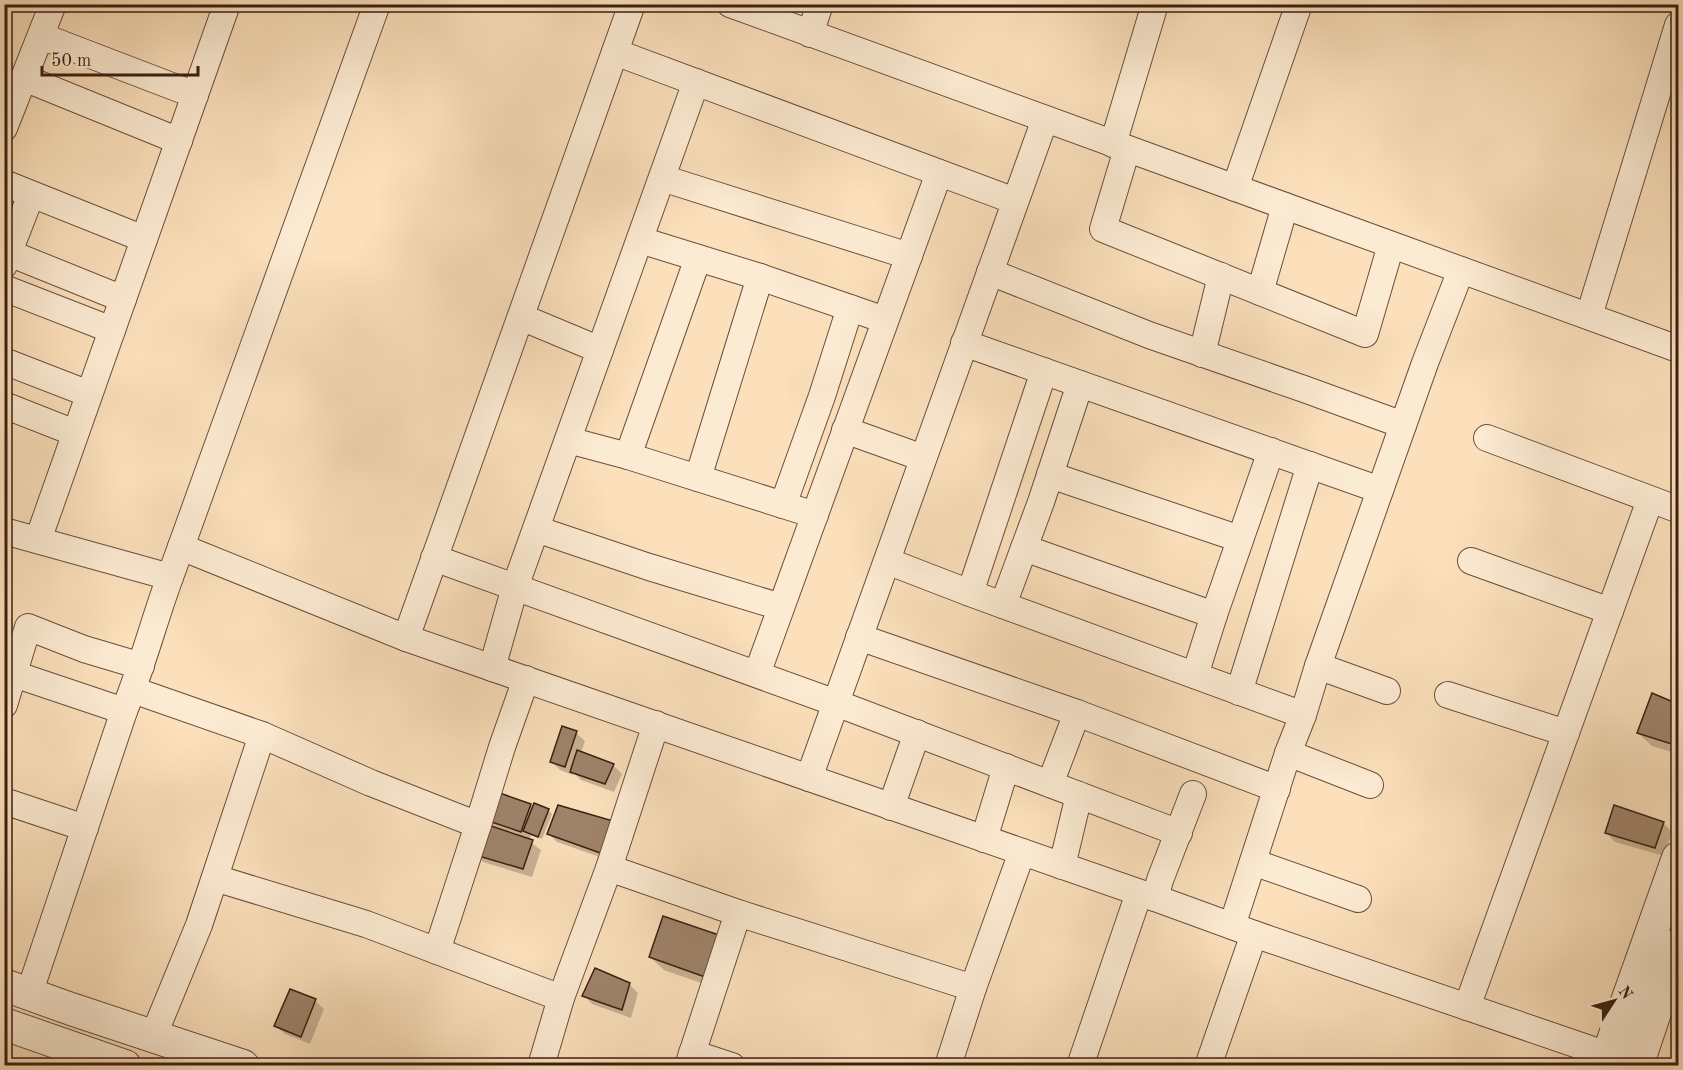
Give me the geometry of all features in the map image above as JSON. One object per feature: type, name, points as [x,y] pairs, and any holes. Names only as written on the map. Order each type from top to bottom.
[{"type":"street","points":[[4,128],[53,4]]},
{"type":"street","points":[[38,540],[227,4]]},
{"type":"street","points":[[243,1065],[153,1037],[17,989],[85,828],[170,577],[376,4]]},
{"type":"street","points":[[406,638],[632,4]]},
{"type":"street","points":[[730,4],[1678,349]]},
{"type":"street","points":[[810,34],[820,4]]},
{"type":"street","points":[[1235,188],[1299,4]]},
{"type":"street","points":[[1152,5],[1103,229],[1365,334],[1391,244]]},
{"type":"street","points":[[1589,316],[1678,25]]},
{"type":"street","points":[[41,36],[195,95]]},
{"type":"street","points":[[615,52],[1015,201]]},
{"type":"street","points":[[24,78],[179,141]]},
{"type":"street","points":[[492,668],[515,587],[696,82]]},
{"type":"street","points":[[809,778],[1045,119]]},
{"type":"street","points":[[757,674],[939,172]]},
{"type":"street","points":[[662,178],[909,256]]},
{"type":"street","points":[[4,183],[144,239]]},
{"type":"street","points":[[31,195],[7,259],[123,299]]},
{"type":"street","points":[[1260,292],[1284,206]]},
{"type":"street","points":[[640,240],[760,277],[885,320]]},
{"type":"street","points":[[628,456],[698,258]]},
{"type":"street","points":[[1208,1065],[1243,930],[1253,862],[1276,789],[1403,425],[1461,270]]},
{"type":"street","points":[[990,272],[1149,335],[1403,425]]},
{"type":"street","points":[[1202,354],[1221,276]]},
{"type":"street","points":[[698,478],[760,277]]},
{"type":"street","points":[[4,288],[112,330]]},
{"type":"street","points":[[783,505],[822,396],[850,308]]},
{"type":"street","points":[[521,317],[600,350]]},
{"type":"street","points":[[964,343],[1380,490]]},
{"type":"street","points":[[4,361],[89,394]]},
{"type":"street","points":[[970,593],[1044,371]]},
{"type":"street","points":[[1003,605],[1080,384]]},
{"type":"street","points":[[4,405],[75,433]]},
{"type":"street","points":[[845,430],[923,458]]},
{"type":"street","points":[[1467,1007],[1610,611],[1670,503],[1487,438]]},
{"type":"street","points":[[568,440],[628,456],[815,515]]},
{"type":"street","points":[[1195,675],[1271,451]]},
{"type":"street","points":[[1239,692],[1310,465]]},
{"type":"street","points":[[1050,475],[1240,539]]},
{"type":"street","points":[[536,529],[649,567],[781,607]]},
{"type":"street","points":[[4,531],[170,577]]},
{"type":"street","points":[[181,547],[406,638],[1467,1007],[1606,1060],[1637,1065],[1678,944]]},
{"type":"street","points":[[1024,548],[1214,615]]},
{"type":"street","points":[[435,558],[836,703],[1179,833]]},
{"type":"street","points":[[887,561],[1303,715]]},
{"type":"street","points":[[1471,561],[1610,611]]},
{"type":"street","points":[[4,705],[28,627],[84,649],[133,689]]},
{"type":"street","points":[[859,637],[1077,712],[1276,789]]},
{"type":"street","points":[[1318,666],[1388,691]]},
{"type":"street","points":[[14,674],[133,689],[262,735],[371,783],[478,825]]},
{"type":"street","points":[[437,951],[526,679]]},
{"type":"street","points":[[1448,695],[1566,734]]},
{"type":"street","points":[[1050,784],[1077,712]]},
{"type":"street","points":[[541,1065],[561,998],[609,868],[656,724]]},
{"type":"street","points":[[891,807],[916,733]]},
{"type":"street","points":[[153,1037],[199,925],[262,735]]},
{"type":"street","points":[[1288,753],[1370,785]]},
{"type":"street","points":[[984,839],[1006,767]]},
{"type":"street","points":[[1062,866],[1079,795]]},
{"type":"street","points":[[1080,1065],[1147,895],[1160,880],[1194,795]]},
{"type":"street","points":[[4,801],[85,828]]},
{"type":"street","points":[[948,1065],[1022,852]]},
{"type":"street","points":[[1606,1060],[1678,858]]},
{"type":"street","points":[[1253,862],[1358,899]]},
{"type":"street","points":[[609,868],[738,913],[973,988]]},
{"type":"street","points":[[215,878],[366,924],[561,998]]},
{"type":"street","points":[[732,1065],[690,1059],[738,913]]},
{"type":"street","points":[[4,1024],[124,1065]]},
{"type":"building","points":[[1652,693],[1678,704],[1678,746],[1637,733]]},
{"type":"building","points":[[562,726],[577,731],[565,767],[550,762]]},
{"type":"building","points":[[577,750],[614,764],[605,784],[570,772]]},
{"type":"building","points":[[491,790],[531,804],[521,832],[483,819]]},
{"type":"building","points":[[534,803],[549,809],[538,837],[523,831]]},
{"type":"building","points":[[558,805],[613,821],[606,855],[547,834]]},
{"type":"building","points":[[1614,805],[1664,822],[1655,848],[1605,833]]},
{"type":"building","points":[[482,823],[533,840],[523,869],[472,854]]},
{"type":"building","points":[[663,916],[719,935],[705,977],[649,957]]},
{"type":"building","points":[[595,968],[630,983],[622,1010],[582,996]]},
{"type":"building","points":[[290,989],[316,999],[301,1037],[274,1026]]}]
